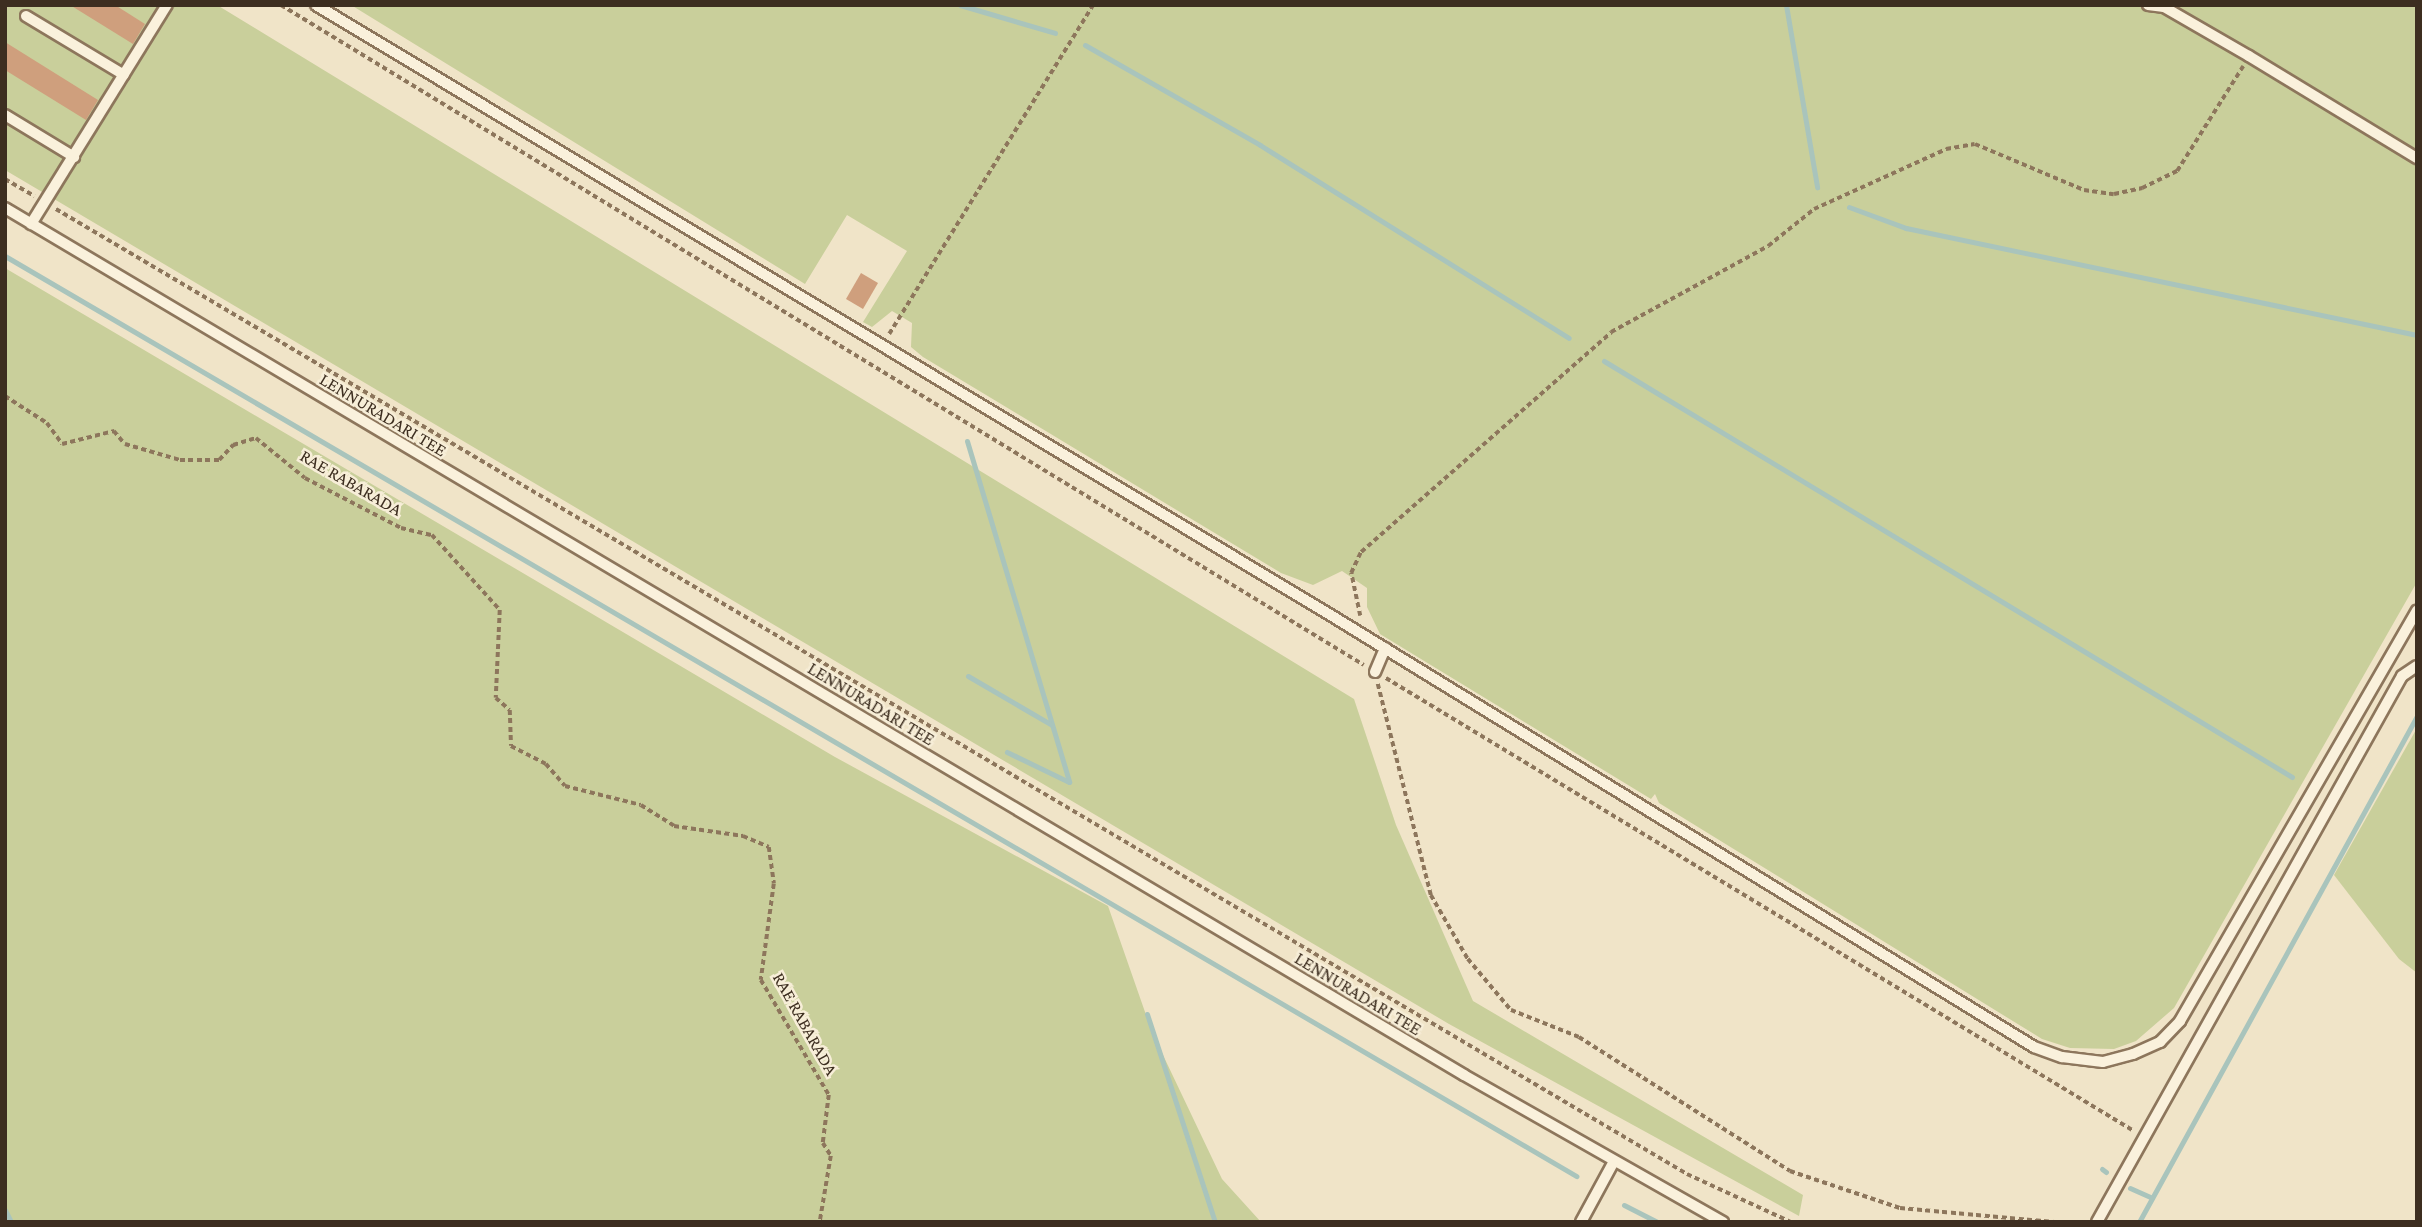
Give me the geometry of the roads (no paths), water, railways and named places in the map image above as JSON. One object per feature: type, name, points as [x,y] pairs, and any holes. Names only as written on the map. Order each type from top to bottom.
[{"type":"lane","points":[[31,224],[167,5]]},
{"type":"lane","points":[[316,5],[881,348],[1385,648],[2034,1048],[2103,1062],[2160,1042],[2180,1021],[2417,611]]},
{"type":"lane","points":[[2148,5],[2164,6],[2417,158]]},
{"type":"lane","points":[[26,16],[124,75]]},
{"type":"lane","points":[[5,115],[74,157]]},
{"type":"lane","name":"LENNURADARI TEE","points":[[5,208],[1613,1163],[1723,1222]]},
{"type":"lane","points":[[1375,672],[1385,648]]},
{"type":"lane","points":[[2097,1222],[2402,676],[2417,666]]},
{"type":"lane","points":[[1581,1222],[1613,1163]]},
{"type":"waterway","points":[[960,5],[1055,33]]},
{"type":"waterway","points":[[1786,5],[1817,187]]},
{"type":"waterway","points":[[1085,45],[1260,145],[1569,338]]},
{"type":"waterway","points":[[1849,207],[1906,228],[2417,335]]},
{"type":"waterway","points":[[5,256],[1576,1176]]},
{"type":"waterway","points":[[1604,361],[2292,777]]},
{"type":"waterway","points":[[967,441],[1069,782],[1007,752]]},
{"type":"waterway","points":[[968,676],[1052,725]]},
{"type":"waterway","points":[[2139,1222],[2417,716]]},
{"type":"waterway","points":[[1147,1014],[1215,1222]]},
{"type":"waterway","points":[[2102,1169],[2106,1172]]},
{"type":"waterway","points":[[2130,1188],[2152,1198]]},
{"type":"waterway","points":[[1624,1205],[1658,1222]]},
{"type":"waterway","points":[[5,1210],[11,1222]]}]
